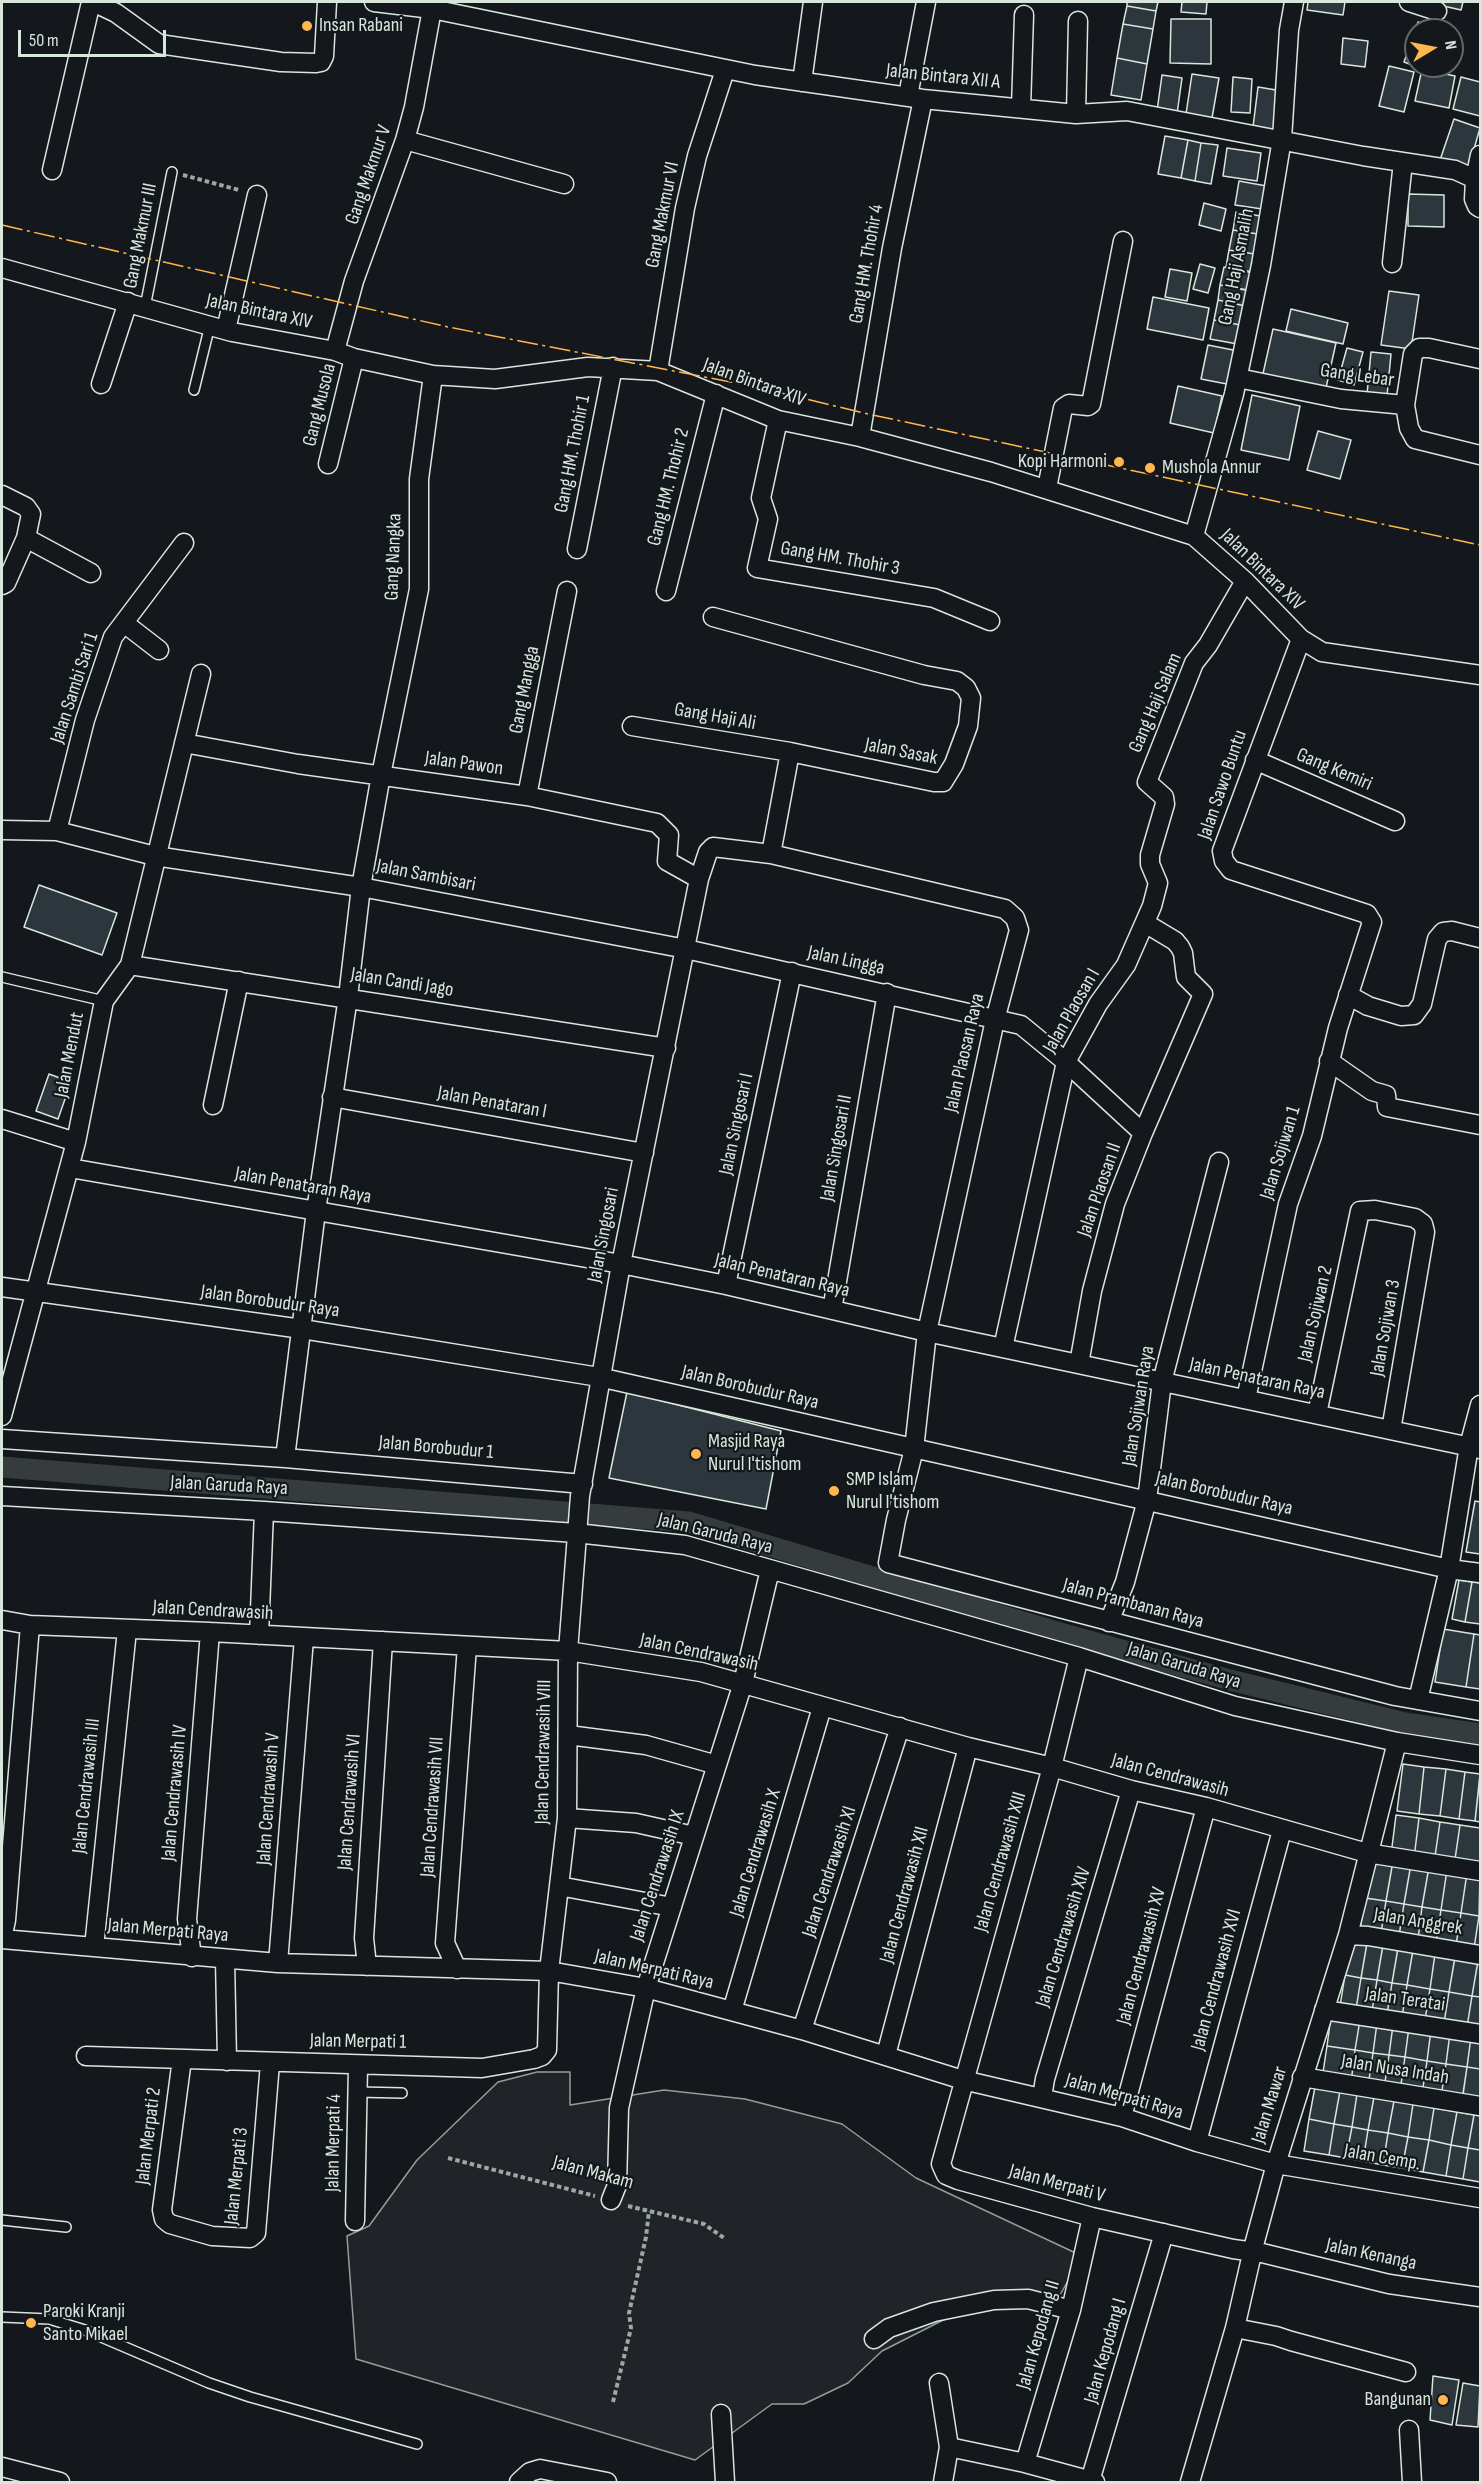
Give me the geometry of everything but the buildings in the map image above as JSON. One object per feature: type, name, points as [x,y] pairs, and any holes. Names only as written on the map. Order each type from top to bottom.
[{"type":"street","points":[[52,170],[92,2],[116,13],[159,45],[280,62],[316,63],[321,62],[324,56],[327,2]]},
{"type":"street","name":"Jalan Bintara XII A","points":[[374,2],[432,9],[725,70],[916,97],[1076,114],[1127,111],[1455,170],[1475,178]]},
{"type":"street","points":[[802,82],[813,2]]},
{"type":"street","name":"Gang HM. Thohir 4","points":[[860,437],[916,97],[926,2]]},
{"type":"street","name":"Gang Haji Asmalih","points":[[1194,536],[1238,378],[1261,265],[1282,139],[1289,30],[1294,2]]},
{"type":"street","points":[[1409,2],[1437,11]]},
{"type":"street","name":"Gang Makmur V","points":[[335,351],[354,281],[405,140],[414,107],[432,9]]},
{"type":"street","points":[[1021,108],[1024,15]]},
{"type":"street","points":[[1076,114],[1078,21]]},
{"type":"street","name":"Gang Makmur VI","points":[[658,371],[685,208],[697,156],[725,70]]},
{"type":"street","points":[[405,140],[564,184]]},
{"type":"street","points":[[1480,155],[1475,178],[1474,200],[1480,208]]},
{"type":"street","points":[[1392,263],[1403,162]]},
{"type":"street","points":[[218,328],[257,195]]},
{"type":"street","points":[[1047,488],[1063,408],[1069,404],[1088,406],[1091,404],[1123,241]]},
{"type":"street","name":"Jalan Bintara XIV","points":[[2,268],[218,328],[335,351],[354,358],[433,375],[495,379],[588,367],[658,371],[778,420],[860,437],[1047,488],[1194,536],[1245,580],[1301,639],[1322,652],[1480,675]]},
{"type":"street","points":[[101,384],[136,305]]},
{"type":"street","points":[[1405,405],[1413,354],[1419,348],[1480,359]]},
{"type":"street","name":"Gang Musola","points":[[328,464],[354,358]]},
{"type":"street","name":"Gang HM. Thohir 1","points":[[577,549],[613,367]]},
{"type":"street","name":"Gang Nangka","points":[[285,1458],[316,1211],[348,997],[361,887],[419,589],[419,479],[433,375]]},
{"type":"street","name":"Gang Lebar","points":[[1238,378],[1341,399],[1405,405],[1409,428],[1415,439],[1480,454]]},
{"type":"street","name":"Gang HM. Thohir 2","points":[[666,591],[716,394]]},
{"type":"street","name":"Gang HM. Thohir 3","points":[[778,420],[761,498],[768,519],[757,568],[934,598],[990,621]]},
{"type":"street","points":[[2,495],[26,507],[32,514],[26,538],[6,583],[2,585]]},
{"type":"street","points":[[26,538],[91,573]]},
{"type":"street","name":"Jalan Sambi Sari 1","points":[[57,831],[99,672],[113,637],[184,543]]},
{"type":"street","name":"Gang Haji Salam","points":[[1147,782],[1194,663],[1208,645],[1245,580]]},
{"type":"street","name":"Gang Mangga","points":[[527,796],[567,591]]},
{"type":"street","name":"Jalan Sasak","points":[[713,616],[924,675],[957,681],[966,688],[971,698],[968,726],[954,764],[943,782],[790,752]]},
{"type":"street","points":[[124,623],[159,650]]},
{"type":"street","name":"Jalan Sawo Buntu","points":[[1301,639],[1222,851],[1224,861],[1231,870],[1366,914],[1372,922]]},
{"type":"street","name":"Jalan Mendut","points":[[2,1416],[34,1291],[70,1168],[104,1001],[130,965],[201,674]]},
{"type":"street","name":"Gang Haji Ali","points":[[632,726],[790,752]]},
{"type":"street","name":"Jalan Pawon","points":[[184,743],[298,764],[527,796],[659,824],[669,835],[667,861],[699,879]]},
{"type":"street","points":[[687,949],[699,879],[708,852],[713,848],[771,854],[790,752]]},
{"type":"street","name":"Gang Kemiri","points":[[1255,760],[1395,821]]},
{"type":"street","name":"Jalan Plaosan I","points":[[1003,1348],[1066,1062],[1098,1004],[1126,965],[1158,883],[1150,864],[1150,855],[1166,804],[1164,797],[1147,782]]},
{"type":"street","name":"Jalan Sambisari","points":[[2,830],[57,831],[155,856],[361,887],[687,949]]},
{"type":"street","name":"Jalan Plaosan Raya","points":[[771,854],[1005,909],[1015,918],[1019,930],[995,1020],[927,1332],[914,1449]]},
{"type":"street","points":[[1143,1133],[1203,994],[1186,977],[1183,952],[1180,947],[1175,941],[1144,922]]},
{"type":"street","name":"Jalan Sojiwan 1","points":[[1246,1400],[1288,1204],[1312,1136],[1329,1060],[1372,922]]},
{"type":"street","points":[[1348,995],[1368,1006],[1390,1013],[1408,1017],[1414,1015],[1422,1004],[1437,939],[1443,932],[1452,931],[1480,938]]},
{"type":"street","name":"Jalan Lingga","points":[[687,949],[1021,1025],[1066,1062]]},
{"type":"street","name":"Jalan Singosari","points":[[577,1526],[599,1377],[687,949]]},
{"type":"street","name":"Jalan Candi Jago","points":[[130,965],[666,1048]]},
{"type":"street","name":"Jalan Singosari I","points":[[726,1285],[792,972]]},
{"type":"street","points":[[213,1105],[239,981]]},
{"type":"street","name":"Jalan Singosari II","points":[[832,1310],[887,993]]},
{"type":"street","points":[[1329,1060],[1372,1091],[1386,1095],[1387,1107],[1480,1125]]},
{"type":"street","name":"Jalan Plaosan II","points":[[1066,1062],[1143,1133],[1115,1204],[1092,1291],[1079,1364]]},
{"type":"street","name":"Jalan Penataran I","points":[[332,1097],[644,1153]]},
{"type":"street","points":[[2,1119],[76,1142]]},
{"type":"street","name":"Jalan Sojiwan Raya","points":[[1109,1622],[1125,1582],[1147,1500],[1162,1382],[1219,1162]]},
{"type":"street","name":"Jalan Penataran Raya","points":[[70,1168],[621,1264],[726,1285],[927,1332],[1475,1448]]},
{"type":"street","name":"Jalan Sojiwan 2","points":[[1317,1414],[1360,1211],[1375,1210],[1415,1218],[1423,1224],[1425,1232]]},
{"type":"street","name":"Jalan Sojiwan 3","points":[[1391,1430],[1425,1232]]},
{"type":"street","name":"Jalan Borobudur Raya","points":[[2,1287],[302,1329],[599,1377],[1449,1569],[1480,1573]]},
{"type":"street","points":[[1418,1700],[1475,1448],[1480,1405]]},
{"type":"street","points":[[2,1439],[285,1458]]},
{"type":"street","name":"Jalan Prambanan Raya","points":[[914,1449],[888,1563],[1395,1696],[1480,1712]]},
{"type":"street","name":"Jalan Borobudur 1","points":[[285,1458],[581,1490]]},
{"type":"street","name":"Jalan Garuda Raya","points":[[2,1496],[577,1526],[685,1545],[1079,1657],[1234,1706],[1397,1742],[1480,1755]]},
{"type":"street","points":[[259,1635],[264,1511]]},
{"type":"street","name":"Jalan Cendrawasih VIII","points":[[549,1971],[567,1818],[568,1651],[577,1526]]},
{"type":"street","name":"Jalan Cendrawasih IX","points":[[611,2200],[617,2185],[618,2108],[646,1988],[742,1683],[768,1578],[772,1571]]},
{"type":"street","name":"Jalan Cendrawasih","points":[[2,1620],[30,1624],[568,1651],[701,1672],[822,1707],[900,1726],[968,1747],[1052,1767],[1131,1790],[1206,1807],[1368,1853],[1480,1871]]},
{"type":"street","points":[[2,1939],[30,1624]]},
{"type":"street","name":"Jalan Cendrawasih III","points":[[94,1947],[127,1629]]},
{"type":"street","name":"Jalan Cendrawasih IV","points":[[192,1957],[187,1919],[210,1632]]},
{"type":"street","name":"Jalan Cendrawasih V","points":[[278,1963],[304,1638]]},
{"type":"street","name":"Jalan Cendrawasih VI","points":[[367,1966],[364,1938],[383,1641]]},
{"type":"street","name":"Jalan Cendrawasih VII","points":[[457,1969],[445,1942],[467,1646]]},
{"type":"street","name":"Jalan Cendrawasih XIII","points":[[963,2080],[1052,1767],[1079,1657]]},
{"type":"street","name":"Jalan Cendrawasih X","points":[[732,2011],[822,1707]]},
{"type":"street","name":"Jalan Cendrawasih XI","points":[[802,2030],[900,1726]]},
{"type":"street","points":[[568,1735],[646,1745],[717,1765]]},
{"type":"street","name":"Jalan Mawar","points":[[1190,2482],[1235,2328],[1276,2164],[1348,1935],[1397,1742]]},
{"type":"street","name":"Jalan Cendrawasih XII","points":[[886,2055],[968,1747]]},
{"type":"street","name":"Jalan Cendrawasih XIV","points":[[1042,2097],[1045,2079],[1131,1790]]},
{"type":"street","name":"Jalan Cendrawasih XV","points":[[1122,2117],[1206,1807]]},
{"type":"street","points":[[567,1818],[636,1823],[694,1836]]},
{"type":"street","name":"Jalan Cendrawasih XVI","points":[[1197,2142],[1282,1830]]},
{"type":"street","points":[[559,1886],[672,1907]]},
{"type":"street","name":"Jalan Anggrek","points":[[1348,1935],[1368,1936],[1480,1955]]},
{"type":"street","name":"Jalan Merpati Raya","points":[[2,1939],[278,1963],[549,1971],[646,1988],[802,2030],[963,2080],[1122,2117],[1197,2142],[1276,2164]]},
{"type":"street","points":[[225,1959],[227,2061]]},
{"type":"street","name":"Jalan Merpati 1","points":[[86,2056],[482,2068],[534,2059],[546,2050],[549,1971]]},
{"type":"street","name":"Jalan Teratai","points":[[1324,2010],[1480,2034]]},
{"type":"street","name":"Jalan Merpati 2","points":[[164,2219],[162,2210],[182,2059]]},
{"type":"street","name":"Jalan Merpati 3","points":[[164,2219],[170,2224],[212,2236],[250,2238],[256,2233],[270,2063]]},
{"type":"street","name":"Jalan Merpati 4","points":[[355,2221],[358,2066]]},
{"type":"street","name":"Jalan Nusa Indah","points":[[1302,2077],[1480,2106]]},
{"type":"street","name":"Jalan Merpati V","points":[[963,2080],[941,2164],[946,2175],[1092,2217],[1253,2252]]},
{"type":"street","name":"Jalan Cemp.","points":[[1276,2164],[1480,2198]]},
{"type":"street","name":"Jalan Kepodang II","points":[[1025,2463],[1071,2310],[1092,2217]]},
{"type":"street","name":"Jalan Kepodang I","points":[[1092,2482],[1164,2233]]},
{"type":"street","name":"Jalan Kenanga","points":[[1253,2252],[1389,2284],[1480,2297]]},
{"type":"street","points":[[874,2339],[890,2328],[934,2312],[994,2300],[1028,2299],[1071,2310]]},
{"type":"street","points":[[1235,2328],[1276,2336],[1406,2373]]},
{"type":"street","points":[[939,2383],[949,2447],[943,2482]]},
{"type":"street","points":[[721,2414],[725,2482]]},
{"type":"street","points":[[1409,2430],[1412,2482]]},
{"type":"street","points":[[949,2447],[1025,2463],[1092,2482]]},
{"type":"street","points":[[2,2467],[60,2482]]},
{"type":"street","points":[[519,2482],[530,2472],[540,2469],[607,2482]]},
{"type":"lane","name":"Gang Makmur III","points":[[136,305],[172,172]]},
{"type":"lane","points":[[194,390],[218,328]]},
{"type":"lane","points":[[2,976],[104,1001]]},
{"type":"lane","points":[[358,2092],[402,2093]]},
{"type":"lane","points":[[2,2220],[66,2227]]},
{"type":"lane","points":[[2,2317],[58,2321],[86,2330],[209,2383],[250,2397],[417,2444]]},
{"type":"path","name":"Jalan Makam","points":[[448,2158],[704,2224],[724,2238]]},
{"type":"path","points":[[613,2402],[631,2328],[629,2313],[646,2237],[649,2211]]},
{"type":"shaded area","points":[[537,2072],[570,2072],[570,2105],[664,2090],[745,2099],[842,2124],[916,2178],[1082,2256],[1060,2295],[1022,2306],[963,2310],[882,2351],[848,2383],[804,2404],[772,2404],[695,2460],[356,2359],[347,2236],[369,2226],[417,2160],[498,2082]]},
{"type":"waterway","points":[[2,1467],[689,1522],[1057,1632],[1230,1680],[1405,1723],[1480,1734]]},
{"type":"power","points":[[2,225],[448,327],[756,387],[868,414],[1480,545]]},
{"type":"place","name":"Insan Rabani","points":[[307,26]]},
{"type":"place","name":"Kopi Harmoni","points":[[1119,462]]},
{"type":"place","name":"Mushola Annur","points":[[1150,468]]},
{"type":"place","name":"Masjid Raya Nurul I'tishom","points":[[696,1454]]},
{"type":"place","name":"SMP Islam Nurul I'tishom","points":[[834,1491]]},
{"type":"place","name":"Paroki Kranji Santo Mikael","points":[[31,2323]]},
{"type":"place","name":"Bangunan","points":[[1443,2400]]}]
